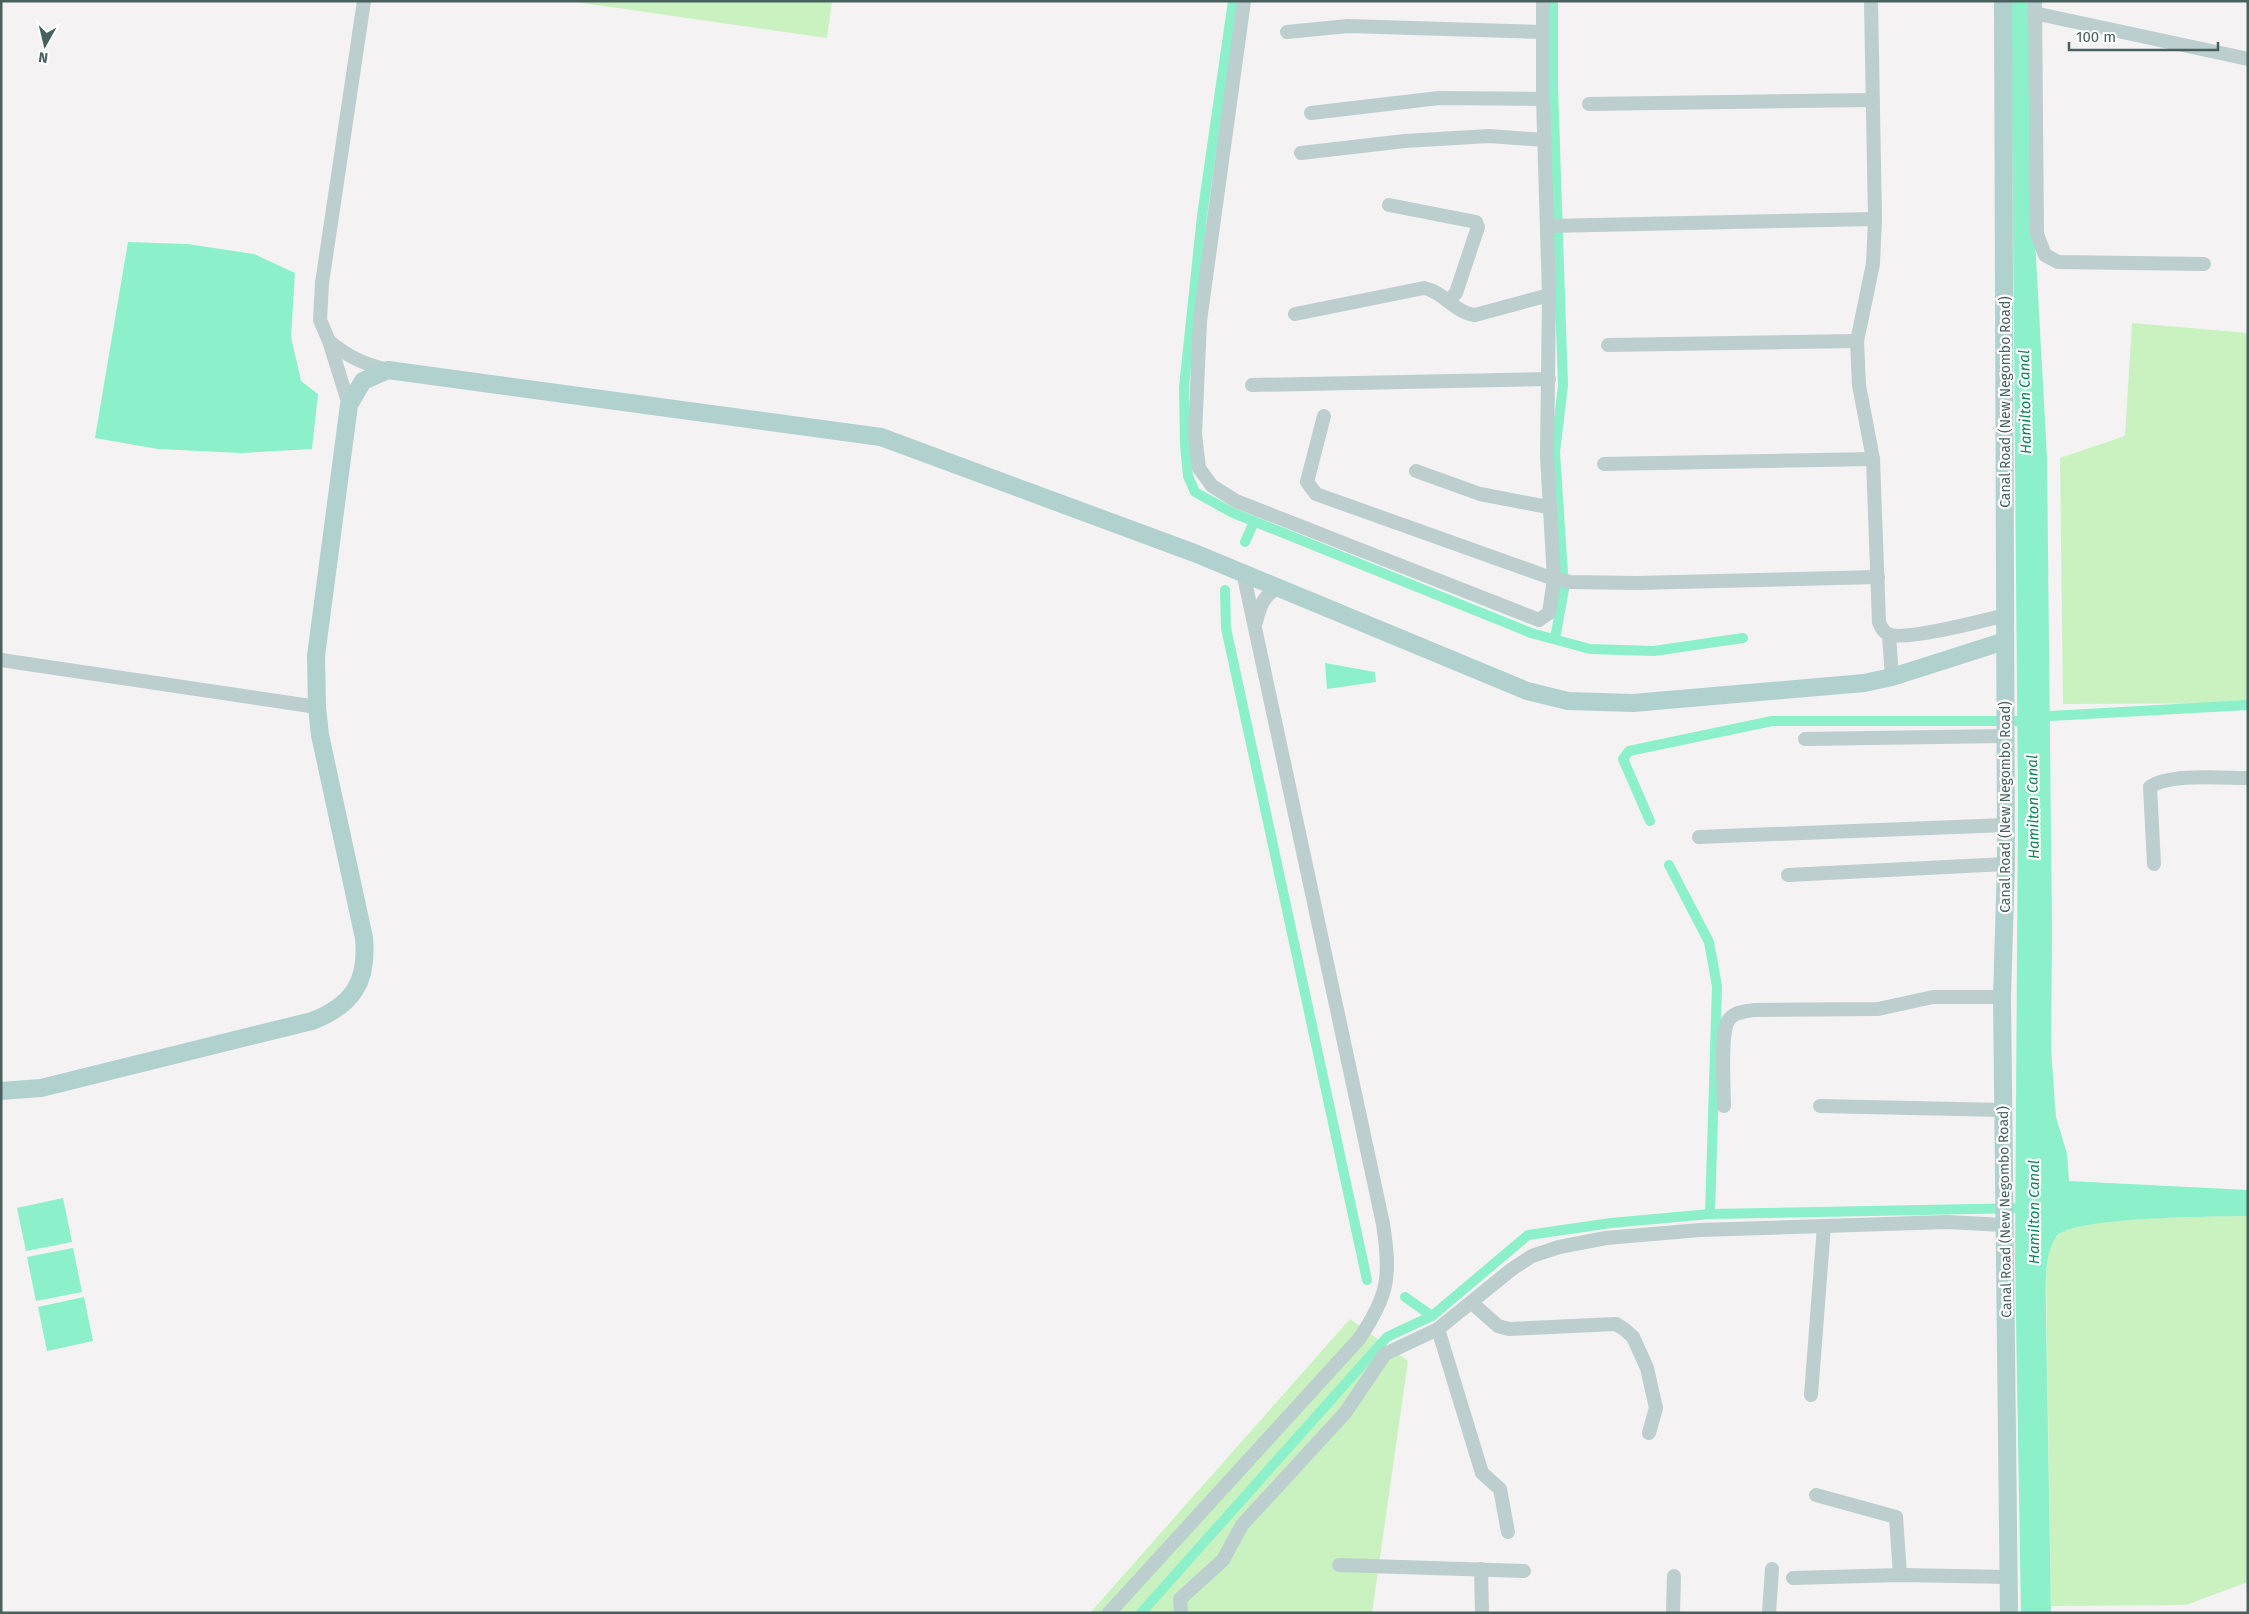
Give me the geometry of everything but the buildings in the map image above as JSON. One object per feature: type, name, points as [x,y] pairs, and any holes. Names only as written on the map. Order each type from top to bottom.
[{"type":"main road","name":"Canal Road (New Negombo Road)","points":[[2003,1],[2006,864],[2002,997],[2009,1613]]},
{"type":"main road","points":[[1,1091],[41,1088],[312,1021],[333,1013],[358,990],[366,960],[364,938],[320,735],[317,707],[316,656],[320,614],[349,405],[363,382],[388,370],[882,437],[1243,572],[1527,691],[1568,701],[1633,703],[1864,683],[1892,677],[2004,642]]},
{"type":"street","points":[[349,405],[329,341],[320,320],[322,283],[364,1]]},
{"type":"street","points":[[1244,1],[1200,321],[1194,434],[1199,468],[1212,486],[1236,501],[1539,620],[1549,613],[1561,580],[1548,507],[1549,295],[1555,226],[1545,140],[1543,1]]},
{"type":"street","points":[[1871,1],[1875,219],[1873,264],[1857,341],[1858,385],[1873,459],[1880,622],[1882,630],[1889,635],[1914,635],[2006,615]]},
{"type":"street","points":[[2204,264],[2058,262],[2044,255],[2037,234],[2035,7],[2248,59]]},
{"type":"street","points":[[1287,32],[1348,26],[1543,32]]},
{"type":"street","points":[[1311,113],[1439,98],[1543,99]]},
{"type":"street","points":[[1589,104],[1872,100]]},
{"type":"street","points":[[1301,153],[1405,141],[1489,136],[1545,140]]},
{"type":"street","points":[[1388,205],[1476,222],[1478,227],[1456,293],[1448,301]]},
{"type":"street","points":[[1555,226],[1875,219]]},
{"type":"street","points":[[1295,314],[1424,288],[1434,290],[1465,314],[1475,315],[1549,295]]},
{"type":"street","points":[[329,341],[355,360],[388,370]]},
{"type":"street","points":[[1608,344],[1857,341]]},
{"type":"street","points":[[1252,384],[1549,379]]},
{"type":"street","points":[[1324,416],[1307,482],[1316,494],[1561,580],[1644,583],[1878,577]]},
{"type":"street","points":[[1604,464],[1873,459]]},
{"type":"street","points":[[1416,471],[1480,494],[1548,507]]},
{"type":"street","points":[[1109,1613],[1359,1339],[1377,1312],[1386,1286],[1388,1256],[1383,1224],[1243,572]]},
{"type":"street","points":[[1255,628],[1260,604],[1270,592],[1278,587]]},
{"type":"street","points":[[1889,635],[1892,677]]},
{"type":"street","points":[[1,660],[317,707]]},
{"type":"street","points":[[1805,739],[2005,734]]},
{"type":"street","points":[[2154,864],[2150,788],[2158,782],[2167,781],[2248,778]]},
{"type":"street","points":[[1699,837],[2006,825]]},
{"type":"street","points":[[1788,875],[2006,864]]},
{"type":"street","points":[[1724,1106],[1724,1039],[1728,1021],[1737,1013],[1752,1010],[1878,1010],[1933,997],[2002,997]]},
{"type":"street","points":[[1820,1106],[2004,1110]]},
{"type":"street","points":[[1181,1613],[1180,1599],[1223,1560],[1242,1525],[1345,1413],[1385,1354],[1438,1329],[1512,1269],[1532,1256],[1559,1247],[1606,1238],[1700,1230],[1947,1222],[2004,1223]]},
{"type":"street","points":[[1811,1394],[1824,1226]]},
{"type":"street","points":[[1472,1303],[1498,1326],[1509,1329],[1616,1324],[1624,1328],[1633,1337],[1647,1368],[1656,1408],[1649,1433]]},
{"type":"street","points":[[1438,1329],[1482,1473],[1500,1489],[1508,1532]]},
{"type":"street","points":[[1816,1496],[1896,1517],[1900,1576]]},
{"type":"street","points":[[1339,1565],[1524,1571]]},
{"type":"street","points":[[1481,1569],[1482,1613]]},
{"type":"street","points":[[1769,1613],[1772,1569]]},
{"type":"street","points":[[1673,1613],[1674,1576]]},
{"type":"street","points":[[1793,1578],[1900,1576],[2009,1577]]},
{"type":"shaded area","points":[[569,1],[832,1],[827,38]]},
{"type":"shaded area","points":[[2132,323],[2248,333],[2248,703],[2063,704],[2060,458],[2125,436]]},
{"type":"shaded area","points":[[2248,1216],[2248,1582],[2186,1605],[2051,1606],[2046,1275],[2052,1243],[2058,1235],[2070,1229],[2091,1224],[2178,1217]]},
{"type":"shaded area","points":[[1350,1319],[1408,1361],[1372,1613],[1090,1613]]},
{"type":"water","name":"Hamilton Canal","points":[[2011,1],[2031,1],[2032,185],[2047,457],[2052,930],[2051,1050],[2056,1117],[2067,1154],[2069,1181],[2248,1190],[2248,1216],[2115,1221],[2067,1230],[2056,1237],[2052,1245],[2047,1263],[2046,1283],[2051,1613],[2021,1613],[2015,1259],[2018,803]]},
{"type":"water","points":[[128,242],[187,244],[254,254],[295,273],[291,337],[301,381],[318,394],[312,449],[241,453],[158,449],[95,438]]},
{"type":"water","points":[[1325,663],[1375,672],[1376,682],[1327,689]]},
{"type":"water","points":[[63,1198],[72,1242],[26,1251],[17,1208]]},
{"type":"water","points":[[73,1248],[82,1292],[36,1301],[27,1257]]},
{"type":"water","points":[[84,1297],[93,1341],[47,1351],[38,1307]]},
{"type":"waterway","points":[[1233,1],[1202,216],[1184,387],[1185,444],[1188,476],[1195,492],[1231,512],[1531,633],[1590,649],[1654,651],[1743,638]]},
{"type":"waterway","points":[[1553,1],[1553,86],[1563,386],[1555,452],[1564,589],[1555,639]]},
{"type":"waterway","points":[[1245,542],[1254,522]]},
{"type":"waterway","points":[[1225,590],[1226,628],[1367,1280]]},
{"type":"waterway","points":[[1650,821],[1623,759],[1629,751],[1772,721],[2017,721],[2050,716],[2248,705]]},
{"type":"waterway","points":[[1669,865],[1709,942],[1717,986],[1710,1214]]},
{"type":"waterway","name":"Hamilton Canal","points":[[1141,1613],[1387,1337],[1432,1316],[1528,1235],[1611,1223],[1710,1214],[2028,1208]]},
{"type":"waterway","points":[[1405,1297],[1432,1316]]}]
